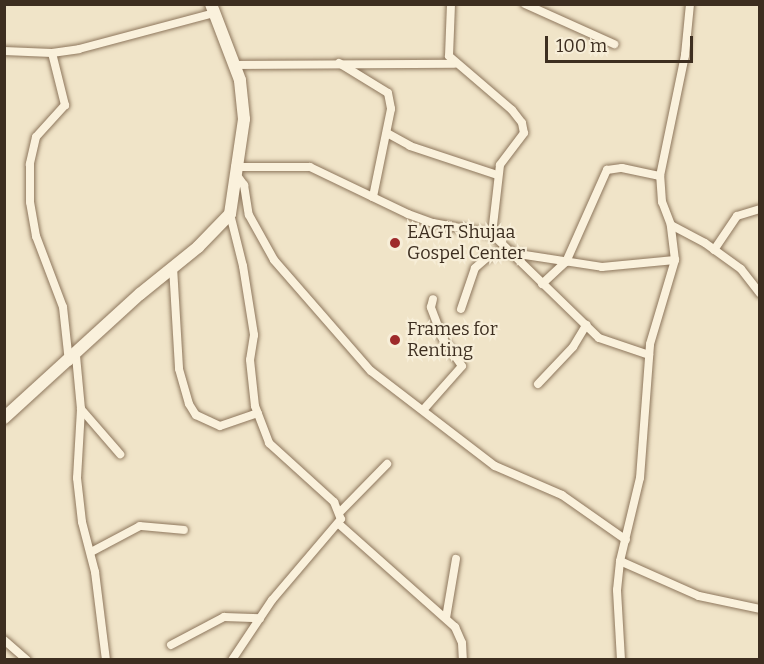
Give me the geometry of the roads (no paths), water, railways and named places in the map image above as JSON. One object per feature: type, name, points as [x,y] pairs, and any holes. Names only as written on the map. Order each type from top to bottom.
[{"type":"street","points":[[451,4],[447,47],[454,64],[522,123],[524,133],[497,176],[492,234]]},
{"type":"street","points":[[525,4],[614,44]]},
{"type":"street","points":[[621,660],[617,590],[620,561],[640,478],[649,355],[675,260],[671,225],[662,202],[660,176],[685,55],[690,4]]},
{"type":"street","points":[[4,51],[52,53],[212,9],[240,80],[244,119],[230,214],[243,266],[254,335],[250,360],[258,413],[269,443],[340,511]]},
{"type":"street","points":[[52,53],[65,105],[36,137],[30,164],[30,202],[36,236],[63,307],[73,359],[81,409],[77,478],[82,522],[92,552],[106,660]]},
{"type":"street","points":[[339,63],[388,93],[391,109],[373,197]]},
{"type":"street","points":[[234,65],[454,64]]},
{"type":"street","points":[[387,133],[410,146],[497,176]]},
{"type":"street","points":[[235,170],[310,167],[433,223],[492,234],[599,338],[649,355]]},
{"type":"street","points":[[542,284],[566,262],[608,170],[622,168],[660,176]]},
{"type":"street","points":[[235,170],[244,185],[249,215],[290,281],[370,371],[424,409],[495,466],[562,495],[626,540]]},
{"type":"street","points":[[714,250],[737,216],[759,209]]},
{"type":"street","points":[[4,418],[73,359],[230,214]]},
{"type":"street","points":[[671,225],[741,269],[759,293]]},
{"type":"street","points":[[461,309],[476,268],[489,256],[511,252],[566,262],[625,268],[675,260]]},
{"type":"street","points":[[172,267],[178,369],[189,404],[196,415],[220,426],[258,413]]},
{"type":"street","points":[[424,409],[462,366],[443,339],[431,307],[433,300]]},
{"type":"street","points":[[538,384],[573,347],[586,325]]},
{"type":"street","points":[[81,409],[120,454]]},
{"type":"street","points":[[232,660],[260,618],[340,525],[340,511],[387,465]]},
{"type":"street","points":[[92,552],[140,526],[158,524],[184,530]]},
{"type":"street","points":[[340,525],[446,618],[461,636],[462,660]]},
{"type":"street","points":[[446,618],[456,559]]},
{"type":"street","points":[[620,561],[699,596],[759,609]]},
{"type":"street","points":[[171,645],[224,616],[260,618]]},
{"type":"street","points":[[4,640],[27,660]]},
{"type":"place","name":"EAGT Shujaa Gospel Center","points":[[395,243]]},
{"type":"place","name":"Frames for Renting","points":[[395,340]]}]
